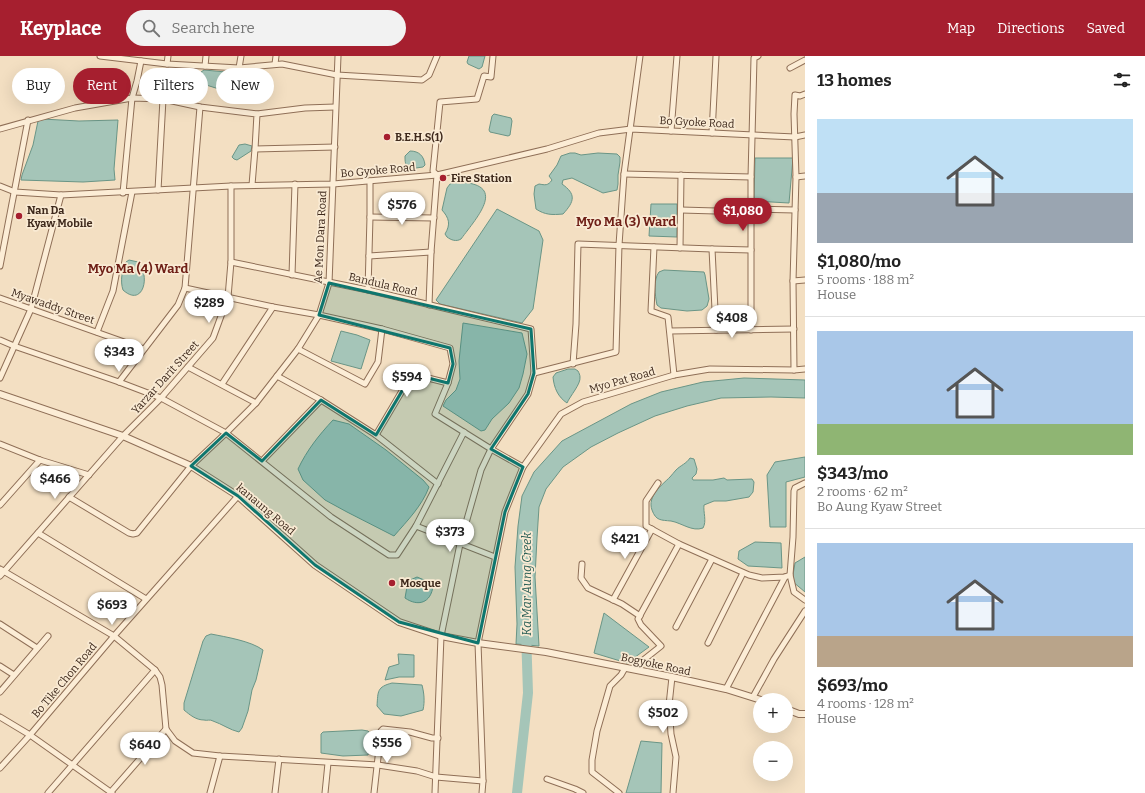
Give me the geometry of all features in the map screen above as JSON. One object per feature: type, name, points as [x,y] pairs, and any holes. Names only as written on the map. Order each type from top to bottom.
[{"type":"street","points":[[100,56],[167,64],[239,68],[282,64],[337,76],[422,80],[429,74],[437,56]]},
{"type":"street","points":[[167,64],[168,56]]},
{"type":"street","points":[[205,66],[206,56]]},
{"type":"street","points":[[239,68],[241,56]]},
{"type":"street","points":[[275,64],[276,56]]},
{"type":"street","name":"Ae Mon Dara Road","points":[[69,497],[129,533],[137,533],[191,466],[256,403],[298,349],[319,315],[329,283],[338,56]]},
{"type":"street","points":[[429,305],[431,252],[437,175],[433,171],[440,102],[477,99],[484,76],[491,77],[493,56]]},
{"type":"street","points":[[435,793],[441,636],[460,544],[481,470],[491,449],[528,394],[534,373],[616,352],[619,245],[624,174],[640,56]]},
{"type":"street","points":[[672,131],[677,56]]},
{"type":"street","points":[[712,132],[716,56]]},
{"type":"street","points":[[751,330],[751,177],[756,57]]},
{"type":"street","points":[[790,68],[805,60]]},
{"type":"street","points":[[123,192],[132,98],[141,61]]},
{"type":"street","points":[[794,370],[796,178],[795,95],[800,96],[805,94]]},
{"type":"street","points":[[0,129],[75,108],[132,98],[139,98]]},
{"type":"street","points":[[158,190],[163,104]]},
{"type":"street","points":[[186,104],[257,114],[305,108],[336,107]]},
{"type":"street","points":[[119,382],[178,305],[185,288],[200,107]]},
{"type":"street","points":[[252,186],[256,149],[257,114]]},
{"type":"street","points":[[0,266],[28,120]]},
{"type":"street","name":"Bo Gyoke Road","points":[[0,186],[15,192],[60,195],[231,186],[333,184],[437,175],[547,149],[599,133],[631,129],[795,137],[805,135]]},
{"type":"street","points":[[256,149],[335,147]]},
{"type":"street","points":[[624,174],[751,177]]},
{"type":"street","points":[[680,248],[681,175]]},
{"type":"street","points":[[796,178],[805,176]]},
{"type":"street","points":[[368,290],[370,181]]},
{"type":"street","points":[[292,274],[295,184]]},
{"type":"street","name":"Yarzar Darit Street","points":[[0,576],[2,570],[38,533],[123,436],[161,398],[213,338],[228,297],[231,262],[231,186]]},
{"type":"street","points":[[97,332],[113,291],[132,192]]},
{"type":"street","points":[[0,378],[31,309],[60,195]]},
{"type":"street","points":[[681,210],[795,210]]},
{"type":"street","points":[[370,217],[434,218]]},
{"type":"street","points":[[573,364],[576,324],[578,244],[751,250]]},
{"type":"street","points":[[654,247],[651,311],[668,317],[674,375]]},
{"type":"street","points":[[712,249],[716,330]]},
{"type":"street","points":[[369,256],[431,252]]},
{"type":"street","name":"Bandula Road","points":[[231,262],[368,290],[531,329],[534,373]]},
{"type":"street","points":[[794,281],[805,280]]},
{"type":"street","points":[[185,288],[382,329],[450,348],[452,364],[448,383],[435,414],[523,467]]},
{"type":"street","name":"Myawaddy Street","points":[[0,298],[144,349]]},
{"type":"street","points":[[222,384],[273,307]]},
{"type":"street","points":[[298,349],[365,384],[378,362],[382,329]]},
{"type":"street","points":[[670,331],[794,329]]},
{"type":"street","points":[[0,340],[161,398],[226,433],[331,517],[390,555],[397,555],[416,526],[464,432]]},
{"type":"street","points":[[188,367],[256,403]]},
{"type":"street","name":"Myo Pat Road","points":[[482,793],[483,781],[478,644],[495,557],[505,512],[523,467],[561,414],[583,402],[674,375],[710,369],[805,369]]},
{"type":"street","points":[[376,435],[412,374],[448,383]]},
{"type":"street","points":[[277,376],[321,400],[376,435],[438,484]]},
{"type":"street","name":"kanaung Road","points":[[0,394],[123,436],[191,466],[238,496],[315,565],[399,622],[441,636],[478,644],[546,652]]},
{"type":"street","points":[[262,461],[321,400]]},
{"type":"street","points":[[0,444],[40,460],[89,474]]},
{"type":"street","points":[[0,505],[40,460]]},
{"type":"street","points":[[658,483],[646,501],[646,526],[680,544],[743,573],[762,578],[785,577],[790,575]]},
{"type":"street","points":[[805,483],[795,488],[794,491],[790,575],[794,592],[805,600]]},
{"type":"street","name":"Bo Tike Chon Road","points":[[0,768],[146,599],[238,496]]},
{"type":"street","points":[[416,526],[495,557]]},
{"type":"street","points":[[613,600],[652,529]]},
{"type":"street","points":[[38,533],[146,599]]},
{"type":"street","points":[[632,669],[661,646],[638,619],[680,544]]},
{"type":"street","points":[[676,627],[712,558]]},
{"type":"street","points":[[582,564],[580,578],[585,585],[640,616]]},
{"type":"street","points":[[2,570],[114,636],[155,670],[160,677],[162,685],[166,729],[175,741],[193,753],[220,756],[378,765],[417,771],[436,777],[483,781]]},
{"type":"street","points":[[708,643],[743,573]]},
{"type":"street","points":[[726,689],[785,577]]},
{"type":"street","points":[[757,693],[774,659],[805,611]]},
{"type":"street","points":[[0,624],[38,648]]},
{"type":"street","points":[[0,692],[48,636]]},
{"type":"street","name":"Bogyoke Road","points":[[546,652],[672,677],[726,689],[753,698]]},
{"type":"street","points":[[0,666],[14,675]]},
{"type":"street","points":[[619,793],[592,772],[592,760],[597,731],[610,686],[621,675],[624,668]]},
{"type":"street","points":[[48,793],[155,670]]},
{"type":"street","points":[[672,677],[669,705],[676,757],[673,793]]},
{"type":"street","points":[[793,712],[805,714]]},
{"type":"street","points":[[0,717],[30,735],[111,793],[166,729]]},
{"type":"street","points":[[374,793],[381,730],[410,732],[432,738],[438,738]]},
{"type":"street","points":[[210,793],[220,756]]},
{"type":"street","points":[[275,793],[279,759]]},
{"type":"street","points":[[324,793],[328,763]]},
{"type":"street","points":[[547,779],[583,793]]},
{"type":"highlighted area","points":[[329,283],[531,329],[534,373],[528,394],[491,449],[523,467],[505,512],[478,643],[399,622],[315,565],[238,496],[191,466],[226,433],[262,461],[321,400],[376,435],[412,374],[448,383],[453,364],[450,348],[319,315]]},
{"type":"water","points":[[469,56],[485,56],[482,67],[479,69],[468,64],[467,62]]},
{"type":"water","points":[[208,70],[216,71],[216,88],[208,86]]},
{"type":"water","points":[[494,114],[511,118],[510,135],[508,136],[490,132],[489,130],[492,116]]},
{"type":"water","points":[[42,119],[79,121],[118,120],[114,169],[115,180],[83,182],[21,180],[33,145],[38,121]]},
{"type":"water","points":[[245,144],[252,146],[251,151],[237,160],[234,159],[232,157],[239,145]]},
{"type":"water","points":[[410,151],[418,153],[424,159],[425,165],[423,167],[409,169],[405,156]]},
{"type":"water","points":[[570,153],[581,155],[598,153],[617,154],[620,157],[620,162],[617,190],[603,193],[572,178],[563,180],[562,184],[572,194],[572,201],[567,209],[563,214],[549,214],[539,211],[536,209],[534,194],[535,186],[539,184],[548,184],[552,180],[549,176],[557,165],[561,156]]},
{"type":"water","points":[[755,158],[793,158],[789,203],[754,201]]},
{"type":"water","points":[[456,182],[472,184],[482,188],[485,194],[485,202],[475,221],[461,239],[452,240],[445,234],[449,224],[442,210],[447,188],[450,184]]},
{"type":"water","points":[[651,204],[677,204],[677,237],[649,236]]},
{"type":"water","points":[[497,209],[539,231],[543,240],[533,309],[522,323],[440,304],[436,300]]},
{"type":"water","points":[[129,260],[138,262],[144,275],[143,288],[140,293],[136,295],[130,295],[123,290],[122,287],[123,272],[126,262]]},
{"type":"water","points":[[664,270],[704,272],[709,299],[707,306],[702,310],[687,311],[661,308],[657,305],[655,283],[659,272]]},
{"type":"water","points":[[463,323],[522,333],[527,354],[519,388],[509,403],[492,419],[485,430],[481,431],[443,406],[446,400],[456,390],[460,379],[459,361]]},
{"type":"water","points":[[341,331],[370,340],[361,369],[331,361]]},
{"type":"water","points":[[568,369],[575,369],[578,371],[580,380],[567,403],[557,392],[553,377],[556,373]]},
{"type":"water","points":[[744,378],[805,380],[805,398],[721,398],[687,406],[655,416],[618,433],[591,447],[563,467],[546,489],[539,507],[535,577],[539,646],[516,644],[517,624],[515,567],[518,526],[522,496],[534,472],[562,441],[631,404],[661,392],[703,382]]},
{"type":"water","points":[[333,420],[349,424],[386,450],[423,480],[429,487],[418,507],[394,536],[325,500],[303,480],[298,469],[305,455]]},
{"type":"water","points":[[805,457],[805,477],[786,482],[786,527],[770,527],[767,475],[775,462]]},
{"type":"water","points":[[690,458],[694,459],[697,469],[696,474],[692,478],[693,480],[713,480],[724,478],[727,480],[752,479],[754,482],[753,492],[749,497],[726,501],[714,501],[704,505],[705,522],[703,528],[695,529],[657,518],[651,505],[653,496],[659,487]]},
{"type":"water","points":[[755,542],[781,543],[782,568],[748,566],[738,559],[739,551]]},
{"type":"water","points":[[805,557],[805,592],[792,581],[795,563]]},
{"type":"water","points":[[417,577],[429,582],[433,586],[432,592],[427,600],[419,603],[405,598],[408,581]]},
{"type":"water","points":[[604,613],[649,647],[627,663],[594,653]]},
{"type":"water","points":[[211,634],[252,644],[263,650],[248,711],[239,732],[212,720],[201,720],[196,718],[184,710],[184,703],[203,641],[206,636]]},
{"type":"water","points":[[398,654],[414,655],[414,677],[399,677],[385,680],[389,667],[399,664]]},
{"type":"water","points":[[392,683],[422,685],[424,697],[423,710],[401,716],[384,714],[377,706],[378,693],[383,686]]},
{"type":"water","points":[[368,731],[371,734],[371,745],[368,755],[343,756],[321,753],[321,734],[323,732]]},
{"type":"water","points":[[641,741],[662,743],[661,793],[626,793]]},
{"type":"waterway","name":"Ka Mar Aung Creek","points":[[517,793],[528,693],[526,632]]},
{"type":"place","name":"B.E.H.S(1)","points":[[387,137]]},
{"type":"place","name":"Fire Station","points":[[443,178]]},
{"type":"place","name":"Nan Da Kyaw Mobile","points":[[19,216]]},
{"type":"place","name":"Mosque","points":[[392,583]]},
{"type":"district","name":"Myo Ma (3) Ward","points":[[626,221]]},
{"type":"district","name":"Myo Ma (4) Ward","points":[[138,268]]}]
